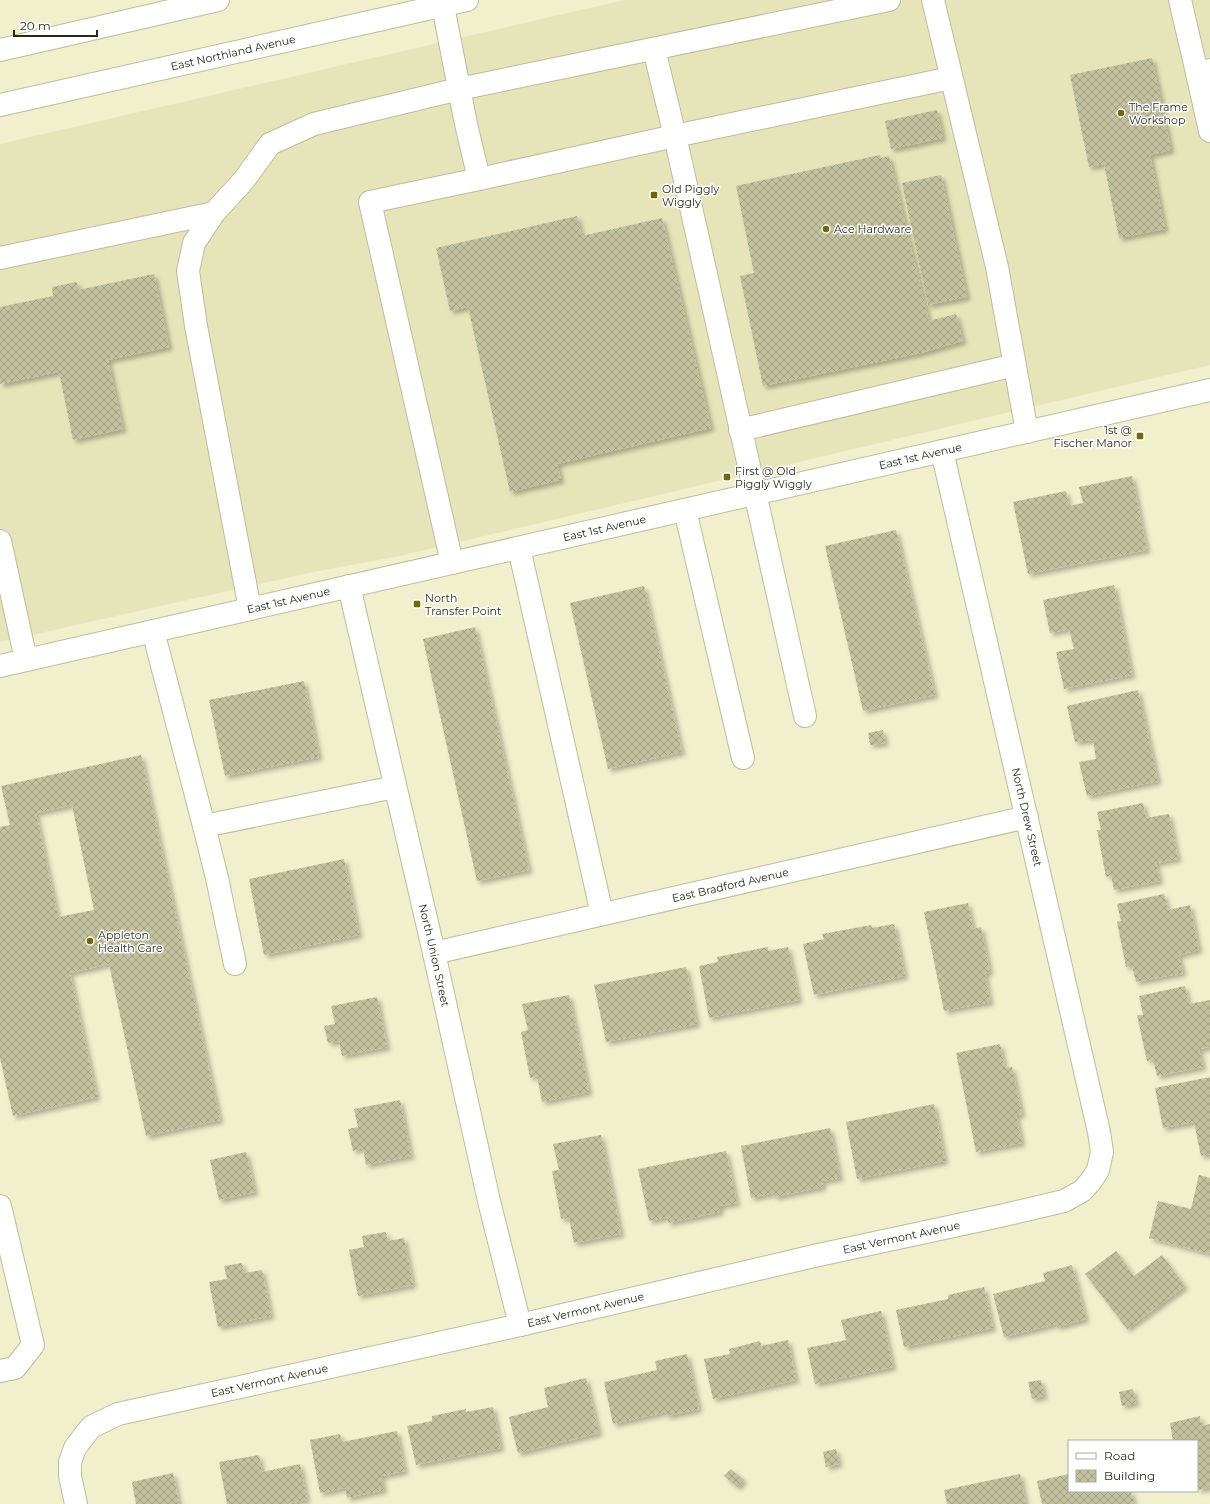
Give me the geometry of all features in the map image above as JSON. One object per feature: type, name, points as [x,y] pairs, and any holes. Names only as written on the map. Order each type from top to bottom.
[{"type":"street","points":[[0,50],[218,0]]},
{"type":"street","name":"East Northland Avenue","points":[[0,105],[467,0]]},
{"type":"street","points":[[250,609],[196,326],[188,271],[194,243],[214,213],[244,180],[270,144],[314,124],[459,89],[888,0]]},
{"type":"street","points":[[933,0],[998,267],[1027,432]]},
{"type":"street","points":[[1180,0],[1203,71],[1210,131]]},
{"type":"street","points":[[443,6],[459,89],[479,179]]},
{"type":"street","points":[[654,49],[675,136],[754,494],[805,716]]},
{"type":"street","points":[[452,563],[370,202],[951,78]]},
{"type":"street","points":[[0,258],[214,213]]},
{"type":"street","points":[[740,430],[1015,365]]},
{"type":"street","name":"East 1st Avenue","points":[[0,666],[1210,390]]},
{"type":"street","name":"North Drew Street","points":[[942,451],[1099,1132],[1102,1152],[1098,1170],[1091,1181]]},
{"type":"street","points":[[685,510],[743,758]]},
{"type":"street","points":[[0,540],[26,660]]},
{"type":"street","points":[[519,548],[602,914]]},
{"type":"street","name":"North Union Street","points":[[350,586],[489,1201],[520,1325]]},
{"type":"street","points":[[153,631],[217,878],[236,964]]},
{"type":"street","points":[[204,826],[395,787]]},
{"type":"street","name":"East Bradford Avenue","points":[[434,953],[1027,817]]},
{"type":"street","name":"East Vermont Avenue","points":[[76,1504],[70,1476],[70,1462],[75,1448],[91,1427],[118,1414],[520,1325],[814,1256],[1064,1201],[1082,1191],[1091,1181]]},
{"type":"street","points":[[0,1206],[32,1345],[15,1368],[0,1371]]},
{"type":"shaded area","points":[[624,0],[1210,0],[1210,365],[400,556],[309,573],[0,642],[0,144]]},
{"type":"building","name":"The Frame Workshop","points":[[1152,58],[1171,150],[1150,155],[1165,229],[1119,238],[1104,164],[1089,167],[1070,75]]},
{"type":"building","points":[[937,110],[943,138],[891,149],[885,121]]},
{"type":"building","name":"Ace Hardware","points":[[880,155],[881,158],[889,156],[929,321],[956,314],[963,341],[921,353],[763,386],[740,276],[754,273],[736,186]]},
{"type":"building","points":[[941,175],[967,297],[928,305],[902,183]]},
{"type":"building","points":[[577,216],[582,236],[662,218],[711,428],[557,464],[561,480],[510,492],[468,307],[450,311],[436,248]]},
{"type":"building","points":[[154,274],[169,347],[108,360],[123,429],[73,440],[59,372],[0,384],[0,307],[53,296],[52,287],[77,282],[78,290]]},
{"type":"building","points":[[1132,476],[1147,550],[1028,574],[1013,502],[1066,491],[1069,506],[1083,503],[1079,487]]},
{"type":"building","points":[[896,530],[935,695],[863,711],[825,546]]},
{"type":"building","points":[[1114,585],[1132,675],[1064,689],[1056,652],[1074,649],[1069,629],[1050,633],[1043,600]]},
{"type":"building","points":[[644,586],[682,752],[608,769],[570,603]]},
{"type":"building","points":[[475,627],[529,870],[477,881],[423,639]]},
{"type":"building","points":[[304,681],[319,757],[225,776],[209,700]]},
{"type":"building","points":[[1138,690],[1158,781],[1087,796],[1079,762],[1096,759],[1093,740],[1075,742],[1067,706]]},
{"type":"building","points":[[883,730],[885,743],[870,745],[868,733]]},
{"type":"building","name":"Appleton Health Care","points":[[141,755],[220,1120],[146,1136],[109,964],[70,973],[97,1097],[13,1116],[0,1058],[0,827],[10,825],[1,786]],"holes":[[[72,805],[94,910],[58,917],[36,813]]]},
{"type":"building","points":[[1143,803],[1146,818],[1169,814],[1178,859],[1156,863],[1160,881],[1114,890],[1111,875],[1106,877],[1097,830],[1101,830],[1097,812]]},
{"type":"building","points":[[344,859],[359,935],[264,955],[249,879]]},
{"type":"building","points":[[1164,894],[1168,910],[1190,905],[1199,950],[1179,955],[1183,973],[1136,982],[1132,966],[1126,967],[1117,922],[1121,921],[1117,904]]},
{"type":"building","points":[[968,903],[973,929],[981,927],[990,972],[985,973],[990,1002],[944,1011],[924,912]]},
{"type":"building","points":[[894,924],[905,976],[814,995],[803,944],[824,939],[822,934],[871,925],[872,928]]},
{"type":"building","points":[[768,947],[768,951],[788,947],[799,1000],[709,1018],[699,966],[718,962],[717,957]]},
{"type":"building","points":[[686,967],[697,1024],[606,1042],[594,985]]},
{"type":"building","points":[[1185,986],[1189,1004],[1210,1000],[1210,1047],[1199,1049],[1203,1067],[1157,1076],[1153,1059],[1147,1061],[1137,1015],[1143,1015],[1139,996]]},
{"type":"building","points":[[569,995],[589,1092],[542,1102],[537,1076],[530,1078],[521,1032],[528,1030],[522,1004]]},
{"type":"building","points":[[377,997],[387,1047],[342,1056],[339,1041],[328,1043],[324,1026],[335,1024],[331,1006]]},
{"type":"building","points":[[1000,1044],[1005,1068],[1012,1067],[1022,1114],[1016,1115],[1022,1143],[976,1152],[956,1053]]},
{"type":"building","points":[[1210,1077],[1210,1154],[1201,1156],[1194,1122],[1163,1128],[1155,1088]]},
{"type":"building","points":[[400,1100],[411,1156],[366,1165],[363,1148],[353,1151],[348,1129],[358,1127],[354,1109]]},
{"type":"building","points":[[934,1104],[945,1161],[857,1179],[846,1122]]},
{"type":"building","points":[[830,1128],[840,1178],[822,1181],[823,1187],[774,1197],[773,1193],[751,1198],[741,1146]]},
{"type":"building","points":[[601,1135],[621,1234],[574,1243],[569,1218],[561,1219],[552,1171],[559,1170],[553,1144]]},
{"type":"building","points":[[726,1151],[737,1203],[720,1206],[720,1212],[668,1223],[667,1217],[649,1221],[638,1169]]},
{"type":"building","points":[[246,1152],[255,1192],[219,1200],[210,1160]]},
{"type":"building","points":[[1199,1175],[1210,1178],[1210,1254],[1149,1238],[1158,1201],[1191,1209]]},
{"type":"building","points":[[386,1232],[388,1241],[404,1238],[413,1285],[358,1296],[349,1250],[364,1247],[362,1236]]},
{"type":"building","points":[[1116,1251],[1134,1276],[1162,1255],[1185,1286],[1127,1329],[1085,1274]]},
{"type":"building","points":[[242,1263],[244,1273],[262,1270],[271,1316],[218,1327],[209,1282],[227,1279],[224,1266]]},
{"type":"building","points":[[1072,1265],[1086,1319],[1057,1327],[1056,1324],[1004,1337],[993,1294],[1045,1281],[1043,1273]]},
{"type":"building","points":[[984,1287],[993,1328],[904,1347],[896,1310],[948,1299],[948,1295]]},
{"type":"building","points":[[881,1311],[893,1367],[815,1384],[807,1348],[846,1340],[841,1320]]},
{"type":"building","points":[[788,1340],[796,1380],[713,1399],[704,1359],[730,1354],[729,1349],[760,1341],[761,1346]]},
{"type":"building","points":[[687,1354],[699,1409],[667,1416],[666,1412],[613,1424],[604,1382],[657,1370],[655,1361]]},
{"type":"building","points":[[586,1378],[599,1433],[518,1453],[509,1417],[548,1407],[544,1388]]},
{"type":"building","points":[[1041,1380],[1044,1396],[1032,1399],[1028,1382]]},
{"type":"building","points":[[1133,1389],[1136,1403],[1122,1406],[1119,1392]]},
{"type":"building","points":[[493,1407],[501,1448],[416,1465],[407,1426],[432,1421],[432,1416],[466,1409],[466,1412]]},
{"type":"building","points":[[1200,1416],[1201,1426],[1210,1424],[1210,1487],[1199,1490],[1198,1486],[1198,1440],[1173,1440],[1170,1423]]},
{"type":"building","points":[[397,1431],[405,1471],[381,1476],[384,1490],[347,1498],[345,1488],[320,1493],[310,1440],[340,1434],[342,1442]]},
{"type":"building","points":[[836,1449],[839,1464],[826,1467],[823,1452]]},
{"type":"building","points":[[259,1455],[262,1472],[300,1464],[307,1500],[286,1504],[227,1504],[219,1462]]},
{"type":"building","points":[[731,1469],[744,1480],[737,1487],[724,1476]]},
{"type":"building","points":[[173,1473],[179,1504],[136,1504],[132,1482]]},
{"type":"building","points":[[1020,1474],[1026,1504],[947,1504],[944,1490]]},
{"type":"building","points":[[1068,1474],[1068,1492],[1131,1492],[1134,1504],[1042,1504],[1037,1481]]},
{"type":"place","name":"The Frame Workshop","points":[[1121,113]]},
{"type":"place","name":"Old Piggly Wiggly","points":[[654,195]]},
{"type":"place","name":"Ace Hardware","points":[[826,229]]},
{"type":"place","name":"1st @ Fischer Manor","points":[[1140,436]]},
{"type":"place","name":"First @ Old Piggly Wiggly","points":[[727,477]]},
{"type":"place","name":"North Transfer Point","points":[[417,604]]},
{"type":"place","name":"Appleton Health Care","points":[[90,941]]}]
